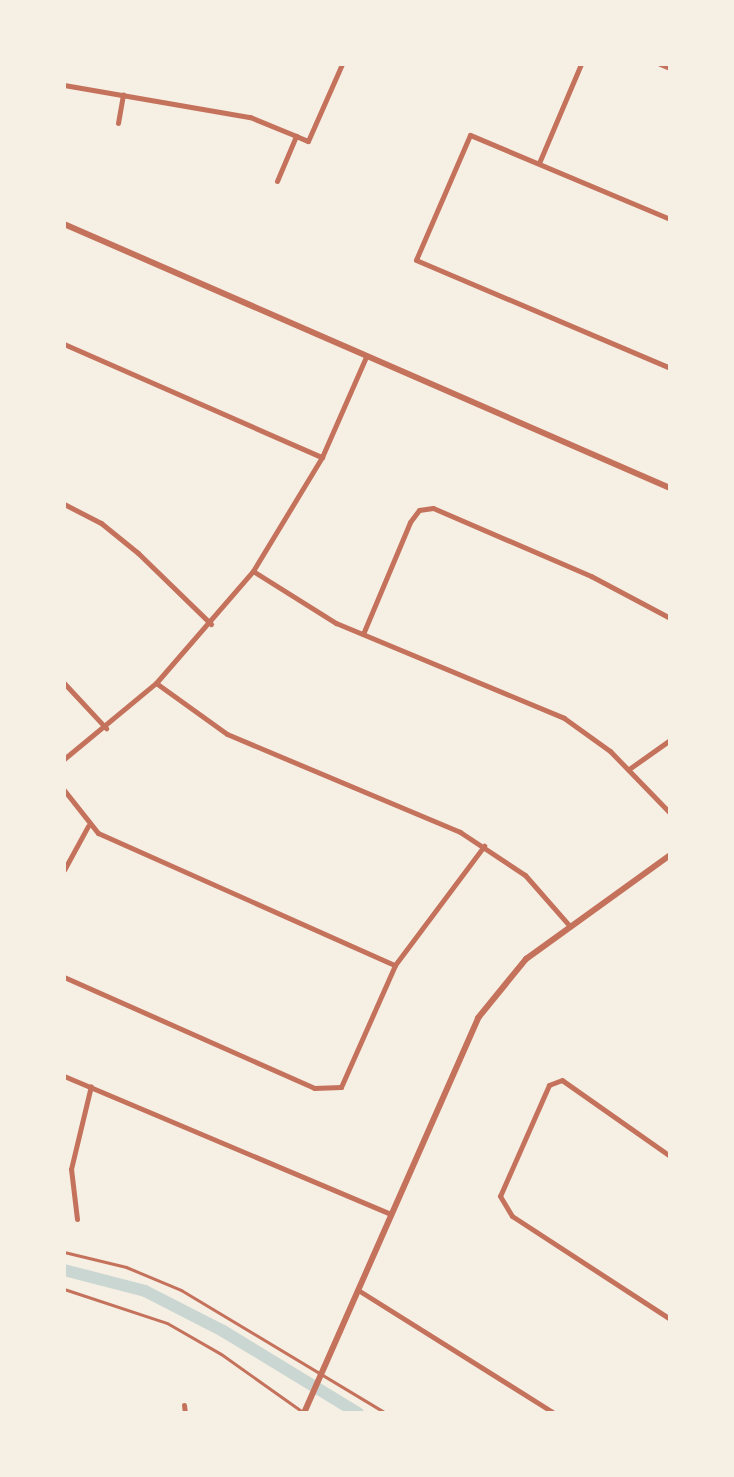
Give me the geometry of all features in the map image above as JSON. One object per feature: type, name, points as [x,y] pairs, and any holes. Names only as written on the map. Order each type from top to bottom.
[{"type":"street","points":[[64,85],[250,117],[308,141],[342,64]]},
{"type":"street","points":[[539,163],[581,64]]},
{"type":"street","points":[[660,64],[670,68]]},
{"type":"street","points":[[118,123],[123,94]]},
{"type":"street","points":[[670,219],[470,135],[416,260],[670,368]]},
{"type":"street","points":[[277,181],[296,136]]},
{"type":"street","points":[[64,224],[670,488]]},
{"type":"street","points":[[64,344],[322,457]]},
{"type":"street","points":[[64,759],[106,728],[156,683],[211,624],[253,571],[322,457],[366,357]]},
{"type":"street","points":[[64,504],[101,523],[138,553],[211,624]]},
{"type":"street","points":[[363,634],[419,510],[433,508],[533,551],[670,618]]},
{"type":"street","points":[[253,571],[306,608],[564,718],[629,769],[670,813]]},
{"type":"street","points":[[64,683],[106,728]]},
{"type":"street","points":[[156,683],[227,734],[484,846],[525,875],[569,925]]},
{"type":"street","points":[[629,769],[670,740]]},
{"type":"street","points":[[64,790],[88,826],[395,965]]},
{"type":"street","points":[[64,870],[88,826]]},
{"type":"street","points":[[64,977],[314,1088],[341,1087],[395,965],[484,846]]},
{"type":"street","points":[[305,1411],[478,1018],[517,967],[569,925],[670,855]]},
{"type":"street","points":[[64,1076],[391,1214]]},
{"type":"street","points":[[670,1156],[562,1080],[549,1085],[500,1196],[502,1207],[670,1319]]},
{"type":"street","points":[[77,1219],[71,1169],[91,1086]]},
{"type":"street","points":[[358,1290],[554,1413]]},
{"type":"street","points":[[184,1405],[185,1413]]},
{"type":"lane","points":[[64,1252],[126,1267],[181,1290],[320,1377],[386,1413]]},
{"type":"lane","points":[[64,1289],[167,1323],[221,1354],[305,1411]]},
{"type":"waterway","points":[[64,1270],[145,1291],[223,1331],[358,1413]]}]
